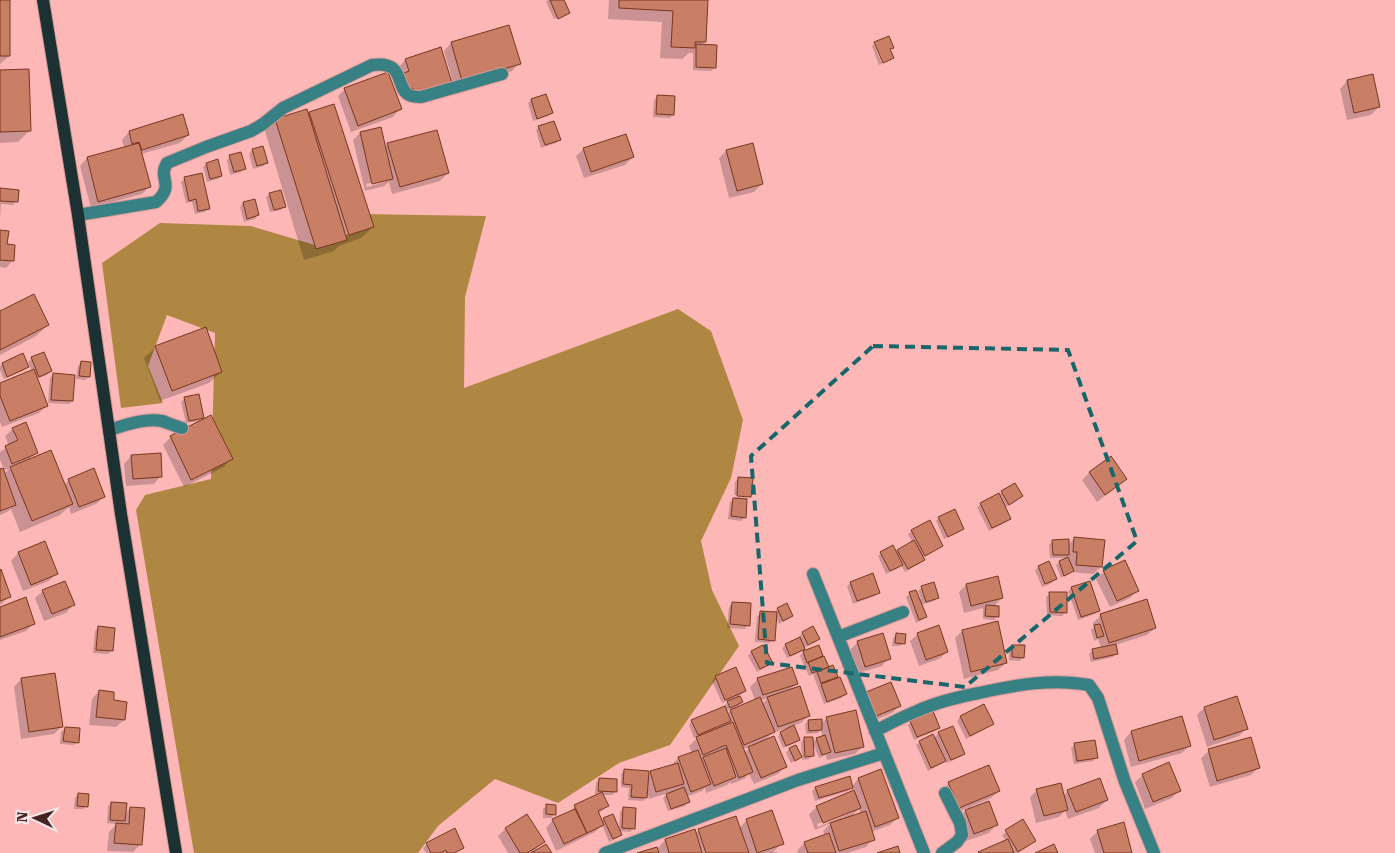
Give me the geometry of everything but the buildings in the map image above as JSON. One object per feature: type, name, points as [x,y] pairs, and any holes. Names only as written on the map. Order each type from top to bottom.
[{"type":"main road","points":[[43,0],[78,215],[121,514],[176,853]]},
{"type":"street","points":[[78,215],[156,202],[163,195],[166,188],[164,166],[167,163],[206,146],[251,131],[264,124],[283,108],[372,65],[383,63],[392,68],[399,76],[405,92],[410,96],[421,97],[502,74]]},
{"type":"street","points":[[109,430],[136,422],[150,421],[163,422],[182,428]]},
{"type":"street","points":[[814,574],[924,853]]},
{"type":"street","points":[[838,637],[903,612]]},
{"type":"street","points":[[875,731],[917,711],[949,699],[1006,687],[1042,682],[1074,682],[1089,685],[1098,698],[1125,782],[1154,853]]},
{"type":"street","points":[[606,853],[798,780],[884,753]]},
{"type":"street","points":[[942,853],[957,842],[962,835],[960,823],[946,793]]},
{"type":"highlighted area","points":[[873,346],[1068,350],[1137,541],[965,687],[767,663],[751,456]]},
{"type":"shaded area","points":[[359,214],[486,216],[465,297],[464,388],[678,309],[711,331],[743,420],[731,478],[701,541],[712,590],[739,646],[670,745],[619,763],[558,803],[495,779],[438,826],[418,853],[194,853],[136,510],[145,495],[211,479],[215,333],[167,315],[148,366],[163,403],[121,408],[102,263],[160,223],[251,226],[318,246],[354,232]]}]
